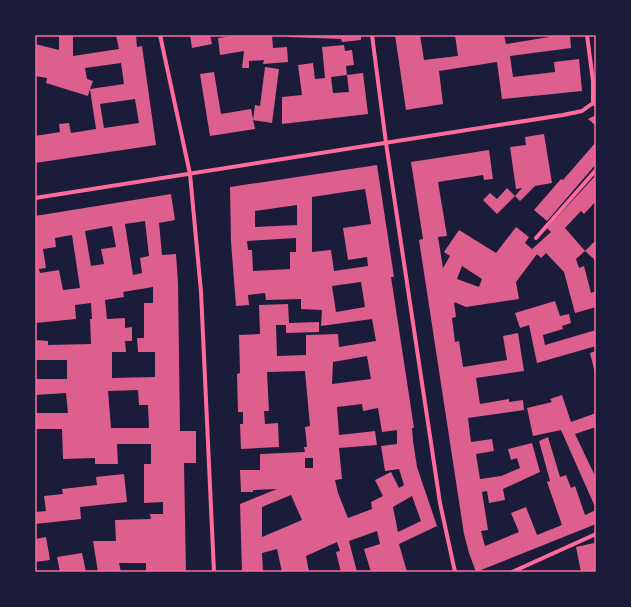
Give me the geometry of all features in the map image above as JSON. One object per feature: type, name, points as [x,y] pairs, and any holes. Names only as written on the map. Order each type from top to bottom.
[{"type":"street","points":[[160,35],[190,174],[202,292],[214,572]]},
{"type":"street","points":[[372,35],[386,143],[440,503],[455,572]]},
{"type":"street","points":[[35,198],[582,111],[594,104],[593,81],[587,35]]},
{"type":"street","points":[[536,238],[596,170]]},
{"type":"street","points":[[512,572],[596,534]]},
{"type":"building","points":[[59,35],[73,35],[73,56],[119,49],[116,35],[136,35],[137,47],[142,46],[156,145],[35,163],[35,136],[60,132],[59,124],[69,123],[71,133],[96,129],[90,89],[88,96],[46,83],[47,78],[35,76],[35,44],[59,50]],"holes":[[[121,63],[124,84],[90,89],[93,81],[87,79],[85,68]],[[135,99],[139,123],[104,128],[100,104]]]},
{"type":"building","points":[[190,35],[210,35],[212,44],[192,48]]},
{"type":"building","points":[[240,35],[272,35],[273,48],[287,47],[288,62],[263,64],[264,60],[249,61],[249,68],[242,68],[244,51],[220,55],[218,38]]},
{"type":"building","points":[[288,35],[361,35],[361,40],[342,42],[341,39],[288,37]]},
{"type":"building","points":[[395,35],[420,35],[424,60],[458,56],[455,35],[504,35],[506,44],[549,37],[549,35],[570,35],[571,48],[510,56],[513,77],[555,72],[554,62],[579,59],[582,91],[502,99],[497,62],[439,71],[443,104],[406,110]]},
{"type":"building","points":[[344,45],[345,51],[352,50],[354,65],[346,66],[347,75],[363,73],[368,114],[282,124],[282,97],[302,95],[298,65],[313,63],[315,79],[325,78],[322,47]],"holes":[[[347,75],[349,92],[333,93],[331,77]]]},
{"type":"building","points":[[265,67],[279,69],[272,123],[253,120],[255,105],[260,106]]},
{"type":"building","points":[[214,72],[221,114],[251,109],[255,129],[210,136],[200,74]]},
{"type":"building","points":[[596,115],[596,126],[588,119]]},
{"type":"building","points":[[544,134],[552,183],[535,186],[520,201],[515,196],[522,188],[516,189],[510,147],[526,145],[525,137]]},
{"type":"building","points":[[596,142],[596,164],[547,221],[534,210],[561,179],[563,180]]},
{"type":"building","points":[[489,150],[493,179],[484,180],[483,175],[438,182],[447,236],[438,237],[443,268],[450,256],[444,252],[459,230],[496,253],[516,227],[529,237],[525,243],[532,249],[551,232],[547,228],[596,175],[596,201],[584,214],[581,211],[565,228],[585,251],[576,259],[579,268],[584,266],[591,293],[596,291],[596,307],[575,313],[564,272],[546,253],[541,258],[537,254],[516,282],[519,299],[466,307],[454,302],[456,317],[452,318],[455,342],[459,341],[463,367],[507,360],[503,336],[518,333],[524,371],[476,378],[480,404],[509,399],[509,402],[523,400],[524,410],[468,418],[471,442],[492,439],[494,451],[476,454],[480,479],[501,476],[520,468],[517,458],[511,460],[508,449],[532,443],[540,472],[503,489],[505,500],[489,503],[487,491],[482,492],[488,530],[481,531],[485,546],[519,532],[511,513],[526,507],[537,535],[562,525],[547,482],[550,481],[539,441],[548,437],[560,477],[566,475],[571,488],[575,486],[585,515],[596,510],[596,524],[476,572],[464,534],[419,240],[423,239],[411,162]],"holes":[[[462,266],[482,279],[479,287],[457,279]]]},
{"type":"building","points":[[377,165],[394,277],[391,277],[414,428],[412,428],[417,467],[437,526],[399,544],[407,572],[371,572],[364,549],[380,544],[377,531],[349,541],[357,572],[341,572],[336,552],[340,551],[337,542],[306,556],[309,572],[282,572],[277,549],[262,553],[263,572],[242,572],[240,504],[277,489],[241,492],[240,470],[260,470],[260,454],[305,452],[304,447],[307,447],[305,427],[310,426],[305,371],[267,372],[269,411],[264,411],[265,424],[278,423],[279,447],[241,449],[240,424],[243,424],[243,412],[238,412],[237,374],[240,373],[239,335],[260,334],[259,305],[288,304],[289,323],[319,322],[319,332],[286,333],[286,325],[276,325],[277,356],[306,355],[306,335],[338,334],[339,347],[376,341],[372,319],[321,326],[322,310],[301,309],[301,299],[266,300],[265,293],[248,295],[249,305],[236,306],[231,242],[230,187]],"holes":[[[365,189],[371,224],[343,228],[348,260],[367,257],[368,266],[334,271],[331,250],[312,252],[312,197]],[[297,205],[297,225],[255,227],[255,211]],[[296,238],[296,252],[290,252],[290,269],[253,271],[252,250],[248,250],[247,241]],[[361,282],[365,307],[336,312],[332,286]],[[367,356],[371,379],[332,384],[333,362]],[[362,404],[363,411],[378,408],[382,432],[397,430],[397,444],[381,446],[385,471],[399,469],[404,485],[399,488],[391,472],[375,480],[383,496],[371,502],[372,509],[348,518],[338,493],[335,480],[342,479],[339,448],[377,445],[375,431],[339,435],[337,407]],[[305,458],[313,458],[313,468],[305,468]],[[291,495],[302,520],[262,537],[262,507]],[[412,496],[421,521],[398,532],[393,507]]]},
{"type":"building","points":[[507,188],[515,196],[497,214],[483,200],[490,193],[497,199]]},
{"type":"building","points":[[171,194],[175,220],[159,223],[162,255],[176,254],[178,283],[180,431],[196,431],[196,463],[184,463],[186,572],[146,572],[146,563],[119,563],[121,572],[98,572],[93,541],[116,541],[115,520],[151,519],[150,514],[163,514],[163,502],[144,503],[144,464],[151,464],[151,444],[117,444],[118,464],[95,464],[95,458],[63,459],[62,429],[36,429],[35,434],[35,413],[68,413],[66,393],[35,395],[35,379],[67,379],[67,360],[35,360],[35,340],[48,341],[48,345],[91,344],[90,319],[92,319],[91,303],[75,305],[76,319],[35,323],[35,216]],"holes":[[[145,221],[149,256],[140,258],[142,273],[133,275],[125,224]],[[112,226],[116,247],[101,249],[104,264],[91,266],[85,231]],[[72,235],[80,288],[63,290],[59,270],[40,273],[39,269],[46,268],[43,249],[56,247],[55,238]],[[153,287],[153,303],[144,303],[144,338],[137,338],[138,352],[155,352],[155,377],[112,378],[112,352],[126,352],[125,341],[132,341],[132,327],[125,328],[125,318],[107,319],[105,300],[124,297],[123,292]],[[138,390],[139,405],[148,405],[149,428],[111,428],[108,391]]]},
{"type":"building","points":[[596,240],[596,261],[585,251]]},
{"type":"building","points":[[555,301],[560,316],[569,314],[571,323],[562,326],[563,329],[543,335],[545,345],[596,330],[596,346],[537,363],[529,325],[520,328],[515,313]]},
{"type":"building","points":[[596,351],[596,373],[595,373],[590,353]]},
{"type":"building","points":[[562,395],[571,422],[596,413],[596,427],[575,434],[596,478],[596,509],[561,430],[533,436],[527,408],[552,402],[550,399]]},
{"type":"building","points":[[124,474],[127,502],[80,507],[81,519],[35,524],[35,512],[46,511],[44,496],[63,494],[62,489],[97,485],[96,477]]},
{"type":"building","points":[[46,537],[50,560],[35,562],[35,539]]},
{"type":"building","points":[[594,543],[596,551],[596,572],[581,572],[576,547]]},
{"type":"building","points":[[82,553],[86,572],[60,572],[57,557]]}]
